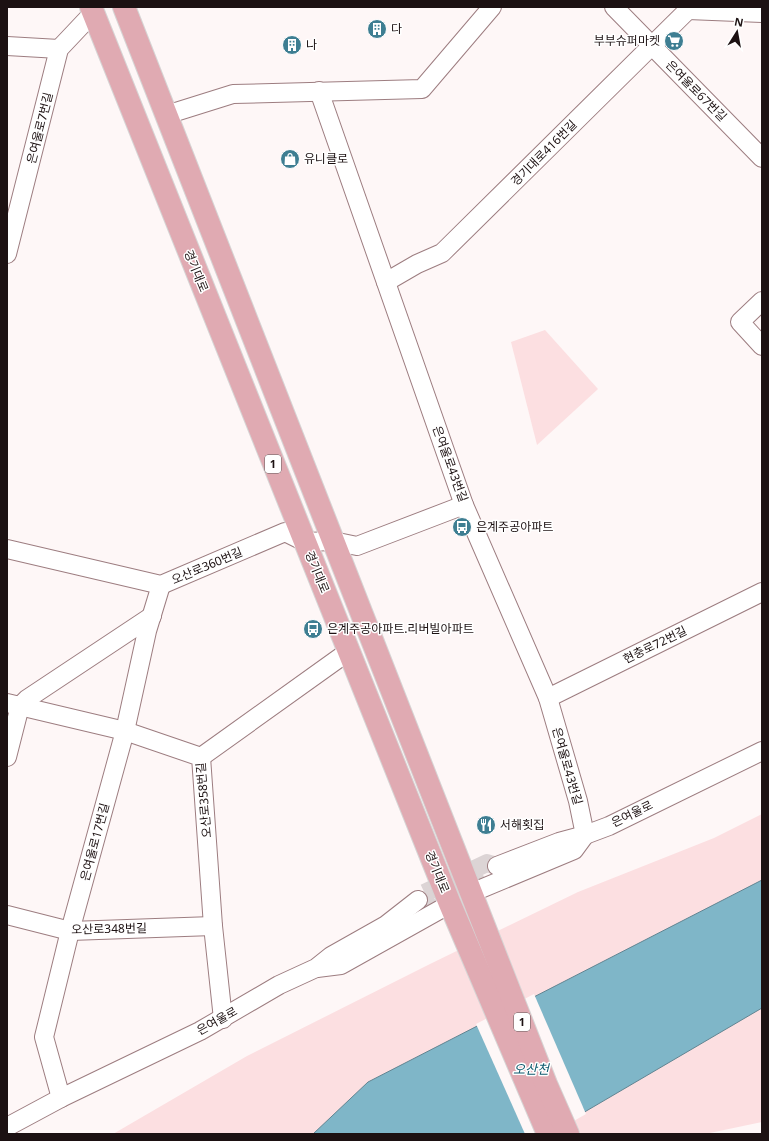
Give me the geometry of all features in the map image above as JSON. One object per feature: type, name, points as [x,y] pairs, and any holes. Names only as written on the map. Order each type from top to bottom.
[{"type":"main road","name":"경기대로","points":[[124,7],[546,1084],[568,1134]]},
{"type":"main road","name":"경기대로","points":[[92,10],[453,912],[548,1134]]},
{"type":"street","points":[[166,115],[233,94],[422,89],[492,7]]},
{"type":"street","name":"은여울로67번길","points":[[614,7],[762,158]]},
{"type":"street","points":[[690,8],[762,13]]},
{"type":"street","name":"경기대로416번길","points":[[386,282],[416,264],[442,253],[690,8]]},
{"type":"street","name":"은여울로7번길","points":[[7,254],[59,49],[92,10]]},
{"type":"street","points":[[7,46],[59,49]]},
{"type":"street","name":"은여울로43번길","points":[[319,91],[464,505],[548,698],[578,800],[585,835]]},
{"type":"street","points":[[762,301],[740,322],[762,346]]},
{"type":"street","name":"오산로360번길","points":[[7,549],[161,585],[285,532],[305,542],[334,541],[357,546],[464,505]]},
{"type":"street","name":"은여울로17번길","points":[[61,1098],[44,1037],[70,931],[125,732],[152,616],[161,585]]},
{"type":"street","name":"현충로72번길","points":[[548,698],[762,592]]},
{"type":"street","points":[[7,757],[14,705],[27,699],[152,616]]},
{"type":"street","points":[[201,757],[348,651]]},
{"type":"street","name":"오산로358번길","points":[[14,705],[125,732],[201,757],[213,926],[223,1019]]},
{"type":"street","name":"은여울로","points":[[497,866],[559,842],[585,835],[609,826],[762,750]]},
{"type":"street","points":[[475,901],[574,850],[585,835]]},
{"type":"street","name":"은여울로","points":[[7,1127],[61,1098],[223,1019],[279,985],[316,968],[331,956],[386,925],[418,900]]},
{"type":"street","points":[[316,968],[341,965],[453,912]]},
{"type":"street","name":"오산로348번길","points":[[7,915],[70,931],[213,926]]},
{"type":"shaded area","points":[[545,330],[598,389],[537,445],[511,342]]},
{"type":"shaded area","points":[[762,814],[762,1122],[705,1134],[113,1134],[247,1056],[430,964],[578,892],[714,838]]},
{"type":"water","name":"오산천","points":[[762,880],[762,1008],[547,1134],[313,1134],[368,1082]]},
{"type":"pier","points":[[534,994],[586,1114],[551,1134],[525,1134],[476,1024]]},
{"type":"tunnel","points":[[487,863],[497,866],[489,872],[427,901],[418,900],[422,894],[487,863]]},
{"type":"place","name":"다","points":[[377,29]]},
{"type":"place","name":"부부슈퍼마켓","points":[[674,41]]},
{"type":"place","name":"나","points":[[292,45]]},
{"type":"place","name":"유니클로","points":[[290,159]]},
{"type":"place","name":"은계주공아파트","points":[[462,527]]},
{"type":"place","name":"은계주공아파트.리버빌아파트","points":[[313,629]]},
{"type":"place","name":"서해횟집","points":[[486,825]]}]
